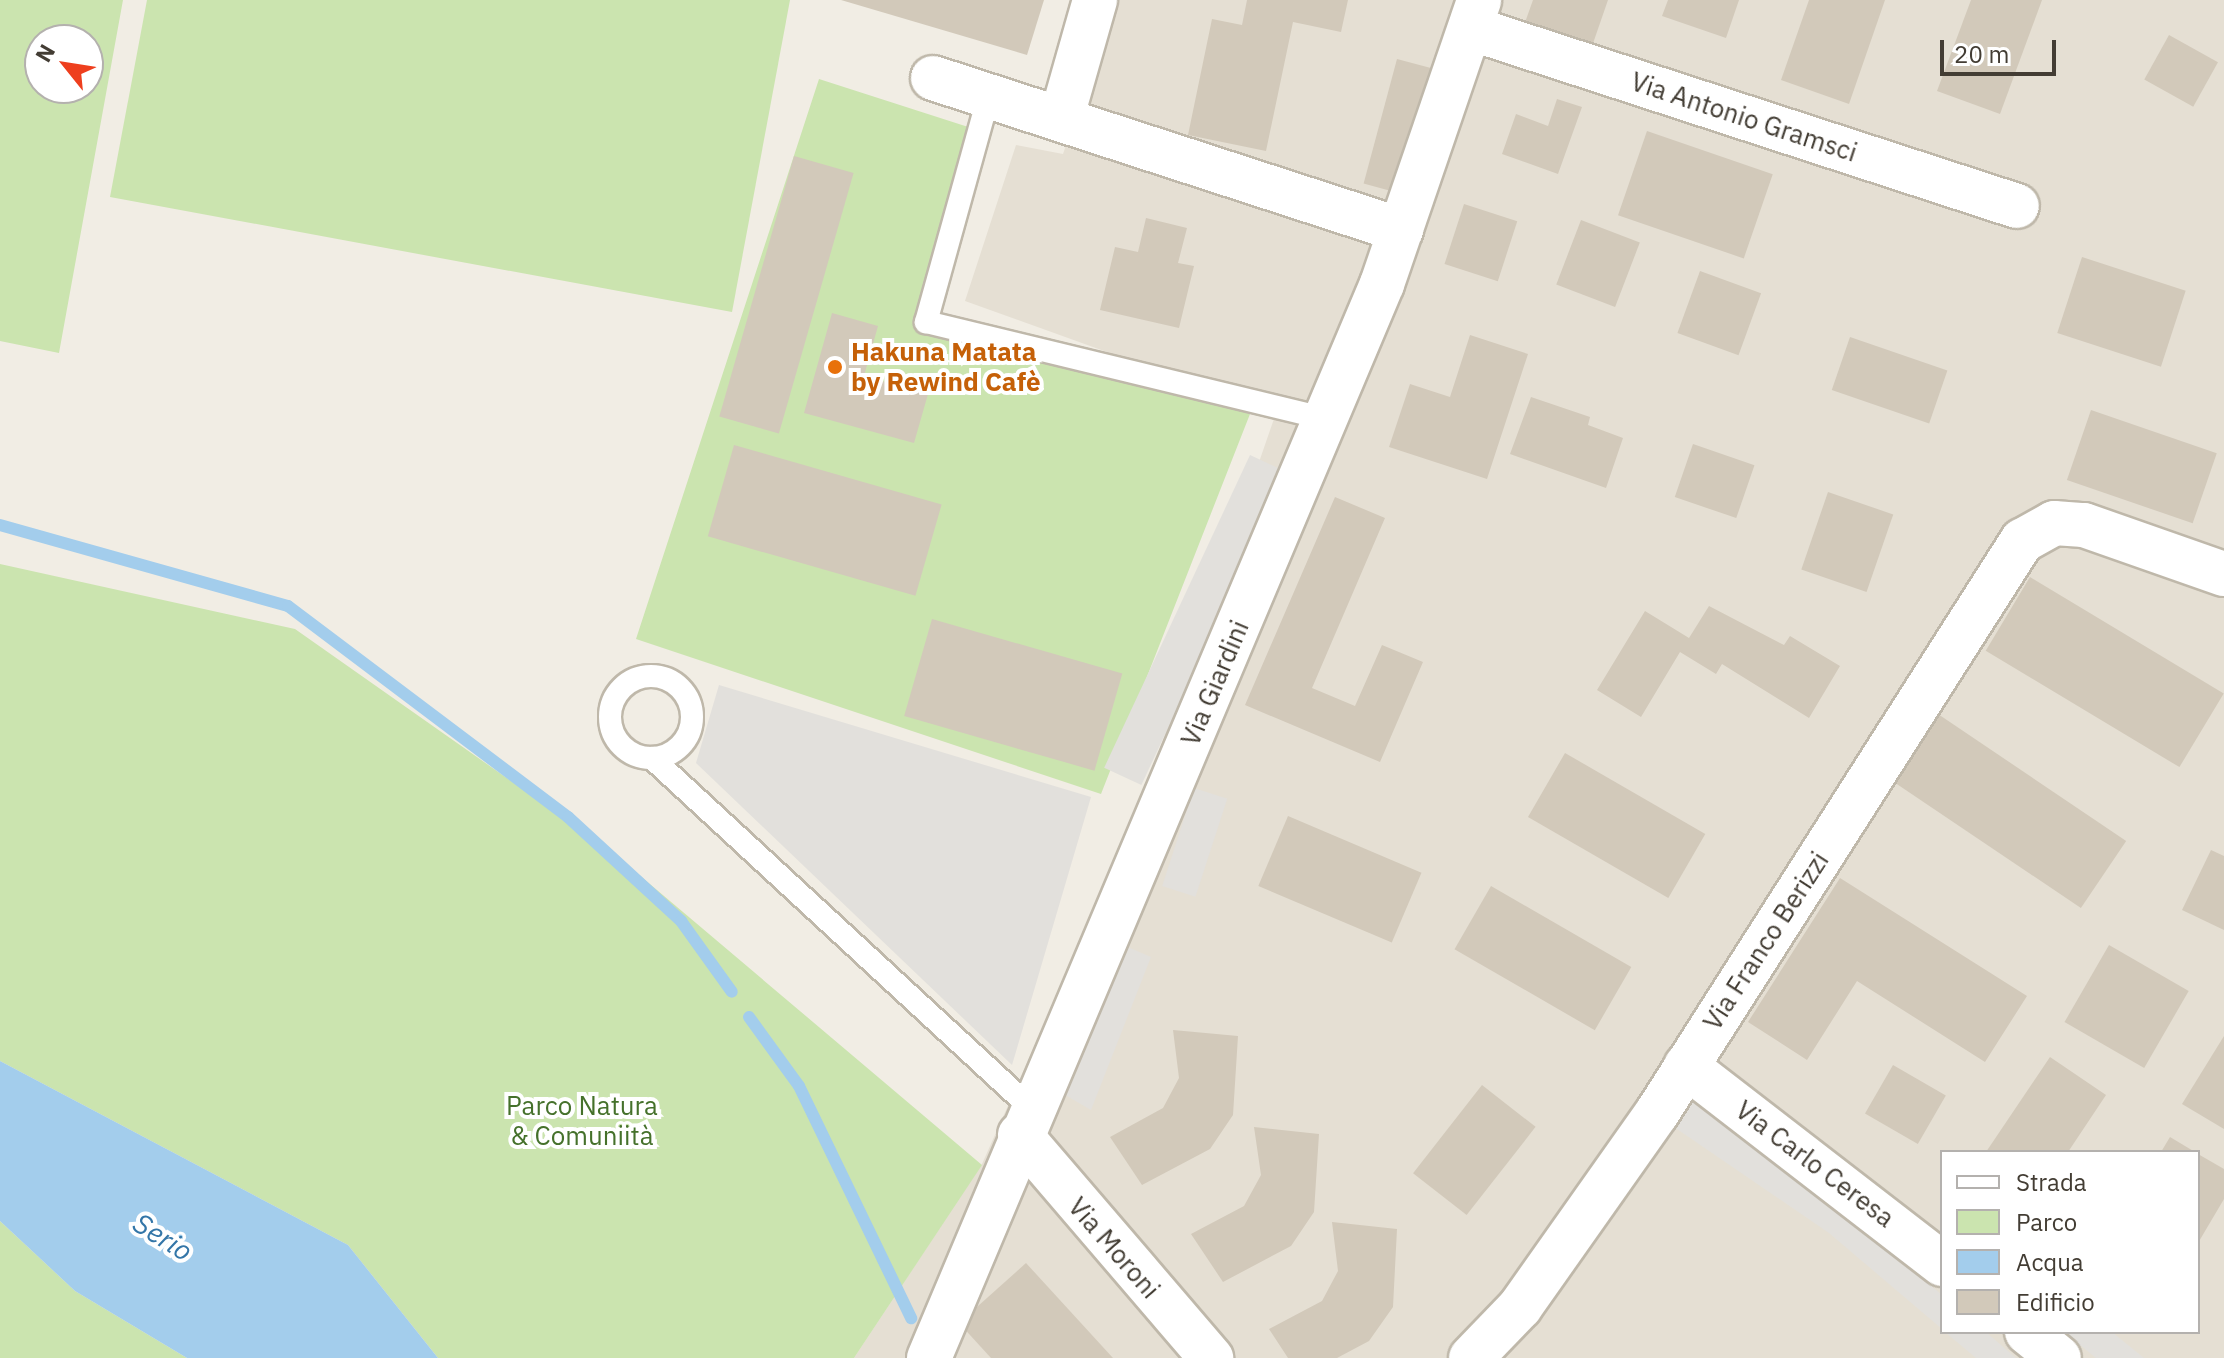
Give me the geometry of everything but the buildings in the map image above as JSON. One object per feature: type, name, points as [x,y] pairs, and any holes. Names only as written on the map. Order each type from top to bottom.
[{"type":"street","points":[[1062,116],[1095,0]]},
{"type":"street","name":"Via Antonio Gramsci","points":[[1475,14],[2017,206]]},
{"type":"street","name":"Via Giardini","points":[[929,1358],[1026,1122],[1326,419],[1401,230],[1475,14]]},
{"type":"street","points":[[933,78],[1062,116],[1401,230]]},
{"type":"street","name":"Via Franco Berizzi","points":[[1471,1358],[1520,1307],[1686,1066],[2022,541],[2054,523],[2084,525],[2224,574]]},
{"type":"street","name":"Via Carlo Ceresa","points":[[1686,1066],[1940,1262]]},
{"type":"street","name":"Via Moroni","points":[[1026,1122],[1211,1358]]},
{"type":"street","points":[[2029,1334],[2059,1358]]},
{"type":"lane","points":[[989,95],[926,322],[1326,419]]},
{"type":"lane","points":[[652,758],[1026,1122]]},
{"type":"shaded area","points":[[1115,0],[2224,0],[2224,1358],[854,1358],[982,1164],[1137,815],[1276,413],[965,301],[1016,145],[1063,154]]},
{"type":"shaded area","points":[[1250,455],[1287,472],[1141,785],[1104,768]]},
{"type":"shaded area","points":[[719,685],[1091,797],[1012,1065],[696,763]]},
{"type":"shaded area","points":[[1194,788],[1227,799],[1195,897],[1162,886]]},
{"type":"shaded area","points":[[1123,945],[1151,957],[1091,1110],[1060,1092]]},
{"type":"shaded area","points":[[1692,1097],[1847,1214],[1940,1293],[1940,1327],[1829,1233],[1674,1127]]},
{"type":"shaded area","points":[[1947,1334],[1988,1334],[2016,1358],[1976,1358]]},
{"type":"shaded area","points":[[2066,1334],[2114,1334],[2144,1358],[2096,1358]]},
{"type":"green space","points":[[0,0],[123,0],[59,353],[0,341]]},
{"type":"green space","points":[[147,0],[790,0],[732,312],[110,197]]},
{"type":"green space","points":[[819,79],[990,134],[933,311],[1250,414],[1101,794],[636,639]]},
{"type":"green space","name":"Parco Natura & Comuniità","points":[[0,564],[295,629],[612,852],[982,1165],[854,1358],[438,1358],[348,1245],[0,1061]]},
{"type":"green space","points":[[0,1221],[75,1291],[187,1358],[0,1358]]},
{"type":"water","name":"Serio","points":[[0,1061],[348,1245],[438,1358],[187,1358],[75,1291],[0,1221]]},
{"type":"waterway","points":[[0,525],[288,606],[568,817],[681,921],[732,992]]},
{"type":"waterway","points":[[749,1017],[799,1086],[911,1318]]},
{"type":"place","name":"Hakuna Matata by Rewind Cafè","points":[[835,367]]}]
